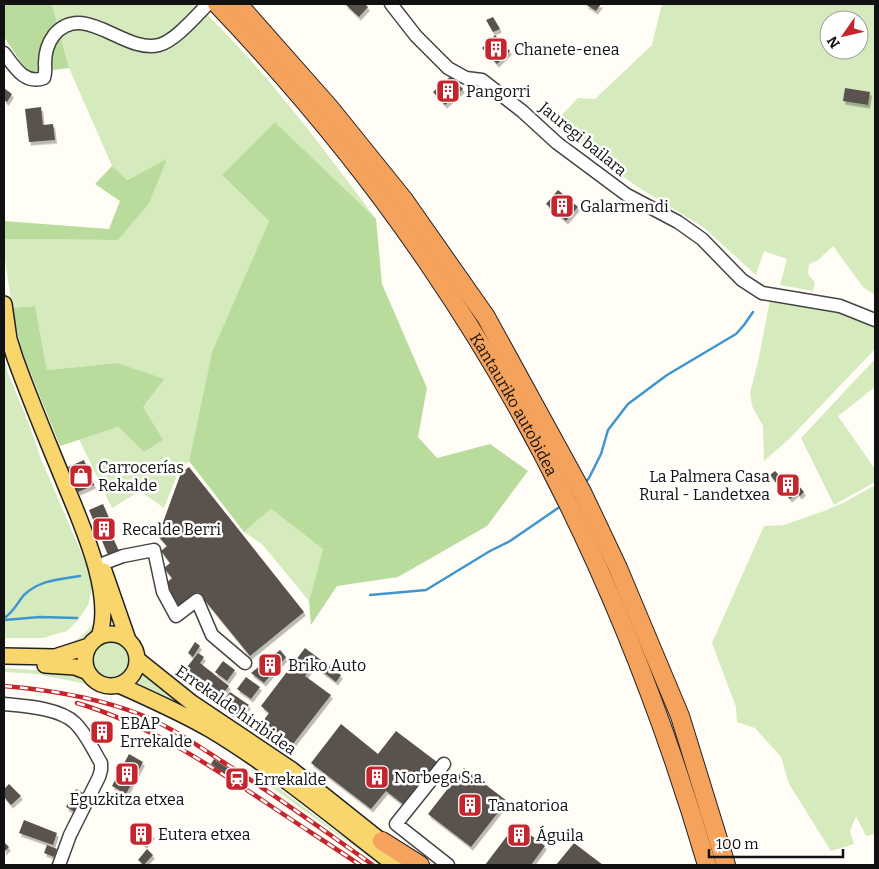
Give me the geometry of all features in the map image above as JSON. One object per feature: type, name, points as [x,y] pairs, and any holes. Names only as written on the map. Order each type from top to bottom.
[{"type":"highway","name":"Kantauriko autobidea","points":[[217,4],[318,117],[391,211],[432,269],[472,331],[527,424],[601,573],[660,721],[707,865]]},
{"type":"highway","name":"Kantauriko autobidea","points":[[238,4],[329,107],[404,200],[486,317],[582,492],[618,568],[680,716],[726,865]]},
{"type":"highway","points":[[382,841],[420,865]]},
{"type":"main road","points":[[4,304],[15,358],[84,532],[102,596],[103,623],[94,642],[85,658],[88,672],[92,678],[104,685],[119,685],[131,678],[135,671],[137,659],[134,646],[128,640],[113,634],[94,642],[55,657],[4,656]]},
{"type":"main road","points":[[84,532],[102,564],[128,640]]},
{"type":"main road","name":"Errekalde hiribidea","points":[[137,659],[192,703],[292,770],[410,865]]},
{"type":"main road","points":[[4,664],[59,665],[75,667],[88,672]]},
{"type":"main road","name":"Errekalde hiribidea","points":[[119,685],[195,722],[239,748],[296,788],[395,865]]},
{"type":"street","points":[[4,53],[16,70],[28,79],[38,80],[44,78],[46,73],[47,47],[55,33],[64,23],[74,18],[86,17],[98,21],[134,42],[146,46],[158,45],[168,41],[208,4]]},
{"type":"street","name":"Jauregi bailara","points":[[391,4],[416,36],[448,68],[466,78],[482,80],[522,110],[557,143],[627,195],[678,222],[702,239],[742,280],[762,293],[840,306],[875,320]]},
{"type":"street","points":[[102,564],[123,556],[154,550],[163,592],[176,616],[197,600],[207,619],[212,635],[246,663]]},
{"type":"street","points":[[4,704],[39,708],[61,714],[75,722],[100,763],[99,778],[70,834],[59,865]]},
{"type":"street","points":[[444,764],[396,824],[448,865]]},
{"type":"green space","points":[[4,4],[52,4],[69,68],[28,73],[4,37]]},
{"type":"green space","points":[[52,4],[196,4],[268,80],[376,219],[275,122],[222,175],[269,221],[212,352],[189,461],[180,468],[164,508],[140,491],[112,508],[79,439],[118,427],[144,452],[162,440],[117,363],[47,370],[35,306],[12,308],[4,239],[118,240],[167,160],[126,180],[112,166],[69,68]]},
{"type":"green space","points":[[662,4],[875,4],[875,295],[863,287],[833,246],[817,261],[809,264],[808,274],[815,282],[813,291],[780,285],[787,259],[764,251],[756,275],[703,227],[636,186],[561,130],[559,118],[578,98],[595,99],[652,45]]},
{"type":"green space","points":[[275,122],[376,219],[382,284],[427,388],[418,437],[437,458],[490,444],[528,471],[487,526],[398,577],[337,586],[311,625],[309,601],[323,549],[271,509],[244,532],[189,461],[212,352],[269,221],[222,175]]},
{"type":"green space","points":[[167,159],[149,203],[118,240],[4,239],[4,221],[109,229],[120,201],[95,184],[112,166],[127,180]]},
{"type":"green space","points":[[770,300],[841,309],[875,326],[875,349],[790,438],[764,461],[763,426],[752,406],[750,393]]},
{"type":"green space","points":[[35,306],[47,370],[117,363],[164,379],[143,407],[163,440],[144,452],[118,427],[60,446],[22,352],[12,308]]},
{"type":"green space","points":[[4,356],[8,373],[41,459],[87,566],[92,589],[88,605],[79,619],[67,631],[43,638],[4,638]]},
{"type":"green space","points":[[875,359],[875,387],[838,416],[875,469],[875,482],[834,505],[801,438]]},
{"type":"green space","points":[[875,485],[875,834],[866,836],[856,816],[850,831],[854,844],[831,851],[789,784],[781,757],[755,728],[737,722],[736,707],[712,643],[764,526],[784,525],[824,511],[845,502]]},
{"type":"green space","points":[[271,509],[323,549],[309,601],[262,544],[244,532]]},
{"type":"green space","points":[[98,615],[95,630],[76,647],[42,652],[75,641],[93,624]]},
{"type":"green space","points":[[112,638],[127,644],[133,659],[127,674],[112,680],[97,674],[91,659],[97,644]]},
{"type":"green space","points":[[4,668],[81,673],[85,680],[92,685],[36,674],[4,672]]},
{"type":"green space","points":[[142,672],[198,715],[133,685]]},
{"type":"green space","points":[[254,769],[380,865],[252,773]]},
{"type":"building","points":[[345,4],[365,4],[368,7],[359,17]]},
{"type":"building","points":[[585,4],[601,4],[596,11]]},
{"type":"building","points":[[493,17],[500,29],[493,32],[486,20]]},
{"type":"building","name":"Chanete-enea","points":[[495,35],[510,51],[497,64],[482,48]]},
{"type":"building","name":"Pangorri","points":[[451,76],[463,89],[445,105],[433,92]]},
{"type":"building","points":[[4,88],[12,94],[7,102],[4,100]]},
{"type":"building","points":[[845,88],[870,92],[868,105],[843,101]]},
{"type":"building","points":[[41,107],[43,125],[53,124],[55,140],[29,142],[25,109]]},
{"type":"building","name":"Galarmendi","points":[[558,190],[578,207],[566,221],[546,204]]},
{"type":"building","name":"Carrocerías Rekalde","points":[[84,460],[94,485],[78,492],[68,467]]},
{"type":"building","points":[[189,467],[304,612],[250,656],[198,592],[177,609],[166,595],[171,591],[165,584],[172,578],[164,568],[170,563],[161,551],[167,546],[158,536],[181,473]]},
{"type":"building","name":"La Palmera Casa Rural - Landetxea","points":[[775,471],[784,477],[788,473],[804,492],[800,496],[797,493],[790,499],[770,475]]},
{"type":"building","name":"Recalde Berri","points":[[103,504],[113,528],[109,530],[119,551],[108,555],[89,510]]},
{"type":"building","points":[[195,642],[200,646],[193,657],[188,653]]},
{"type":"building","points":[[305,648],[341,675],[336,682],[314,665],[305,676],[331,695],[293,744],[263,721],[269,713],[261,706]]},
{"type":"building","name":"Briko Auto","points":[[280,650],[286,657],[264,683],[251,673]]},
{"type":"building","points":[[198,653],[204,657],[200,663],[229,686],[218,700],[203,688],[207,683],[199,677],[196,680],[184,671]]},
{"type":"building","points":[[223,661],[235,670],[227,681],[215,672]]},
{"type":"building","points":[[246,677],[260,687],[251,699],[237,689]]},
{"type":"building","points":[[230,692],[249,705],[238,719],[220,705]]},
{"type":"building","name":"Norbega S.a.","points":[[341,724],[378,754],[396,731],[437,762],[404,805],[386,791],[371,809],[311,763]]},
{"type":"building","name":"EBAP Errekalde","points":[[105,725],[109,736],[99,740],[95,729]]},
{"type":"building","name":"Eguzkitza etxea","points":[[129,754],[143,762],[126,794],[112,786]]},
{"type":"building","points":[[214,759],[232,771],[228,776],[211,764]]},
{"type":"building","name":"Tanatorioa","points":[[464,768],[507,801],[471,847],[428,814]]},
{"type":"building","points":[[9,784],[21,796],[11,805],[4,797],[4,789]]},
{"type":"building","points":[[76,789],[85,794],[75,812],[66,807]]},
{"type":"building","points":[[24,820],[57,833],[53,845],[19,833]]},
{"type":"building","name":"Eutera etxea","points":[[138,823],[153,835],[145,845],[130,834]]},
{"type":"building","name":"Águila","points":[[516,824],[545,846],[531,865],[485,865]]},
{"type":"building","points":[[4,842],[9,847],[4,852]]},
{"type":"building","points":[[574,843],[603,865],[556,865]]},
{"type":"building","points":[[47,845],[57,849],[54,857],[44,853]]},
{"type":"building","points":[[147,849],[153,855],[144,865],[138,860]]},
{"type":"waterway","points":[[585,483],[601,454],[608,430],[628,404],[667,375],[736,334],[753,312]]},
{"type":"waterway","points":[[370,595],[426,590],[510,541],[561,506]]},
{"type":"waterway","points":[[4,618],[13,610],[24,595],[36,586],[50,581],[80,576]]},
{"type":"waterway","points":[[4,620],[40,617],[77,618]]},
{"type":"railway","points":[[4,686],[40,690],[93,700],[144,716],[184,737],[242,774],[373,865]]},
{"type":"railway","points":[[77,703],[127,722],[175,745],[360,865]]},
{"type":"place","name":"Chanete-enea","points":[[496,49]]},
{"type":"place","name":"Pangorri","points":[[448,91]]},
{"type":"place","name":"Galarmendi","points":[[562,206]]},
{"type":"place","name":"Carrocerías Rekalde","points":[[81,476]]},
{"type":"place","name":"La Palmera Casa Rural - Landetxea","points":[[788,485]]},
{"type":"place","name":"Recalde Berri","points":[[104,529]]},
{"type":"place","name":"Briko Auto","points":[[270,665]]},
{"type":"place","name":"EBAP Errekalde","points":[[102,732]]},
{"type":"place","name":"Eguzkitza etxea","points":[[127,774]]},
{"type":"place","name":"Norbega S.a.","points":[[377,777]]},
{"type":"place","name":"Errekalde","points":[[237,779]]},
{"type":"place","name":"Tanatorioa","points":[[470,805]]},
{"type":"place","name":"Eutera etxea","points":[[141,834]]},
{"type":"place","name":"Águila","points":[[519,835]]}]
